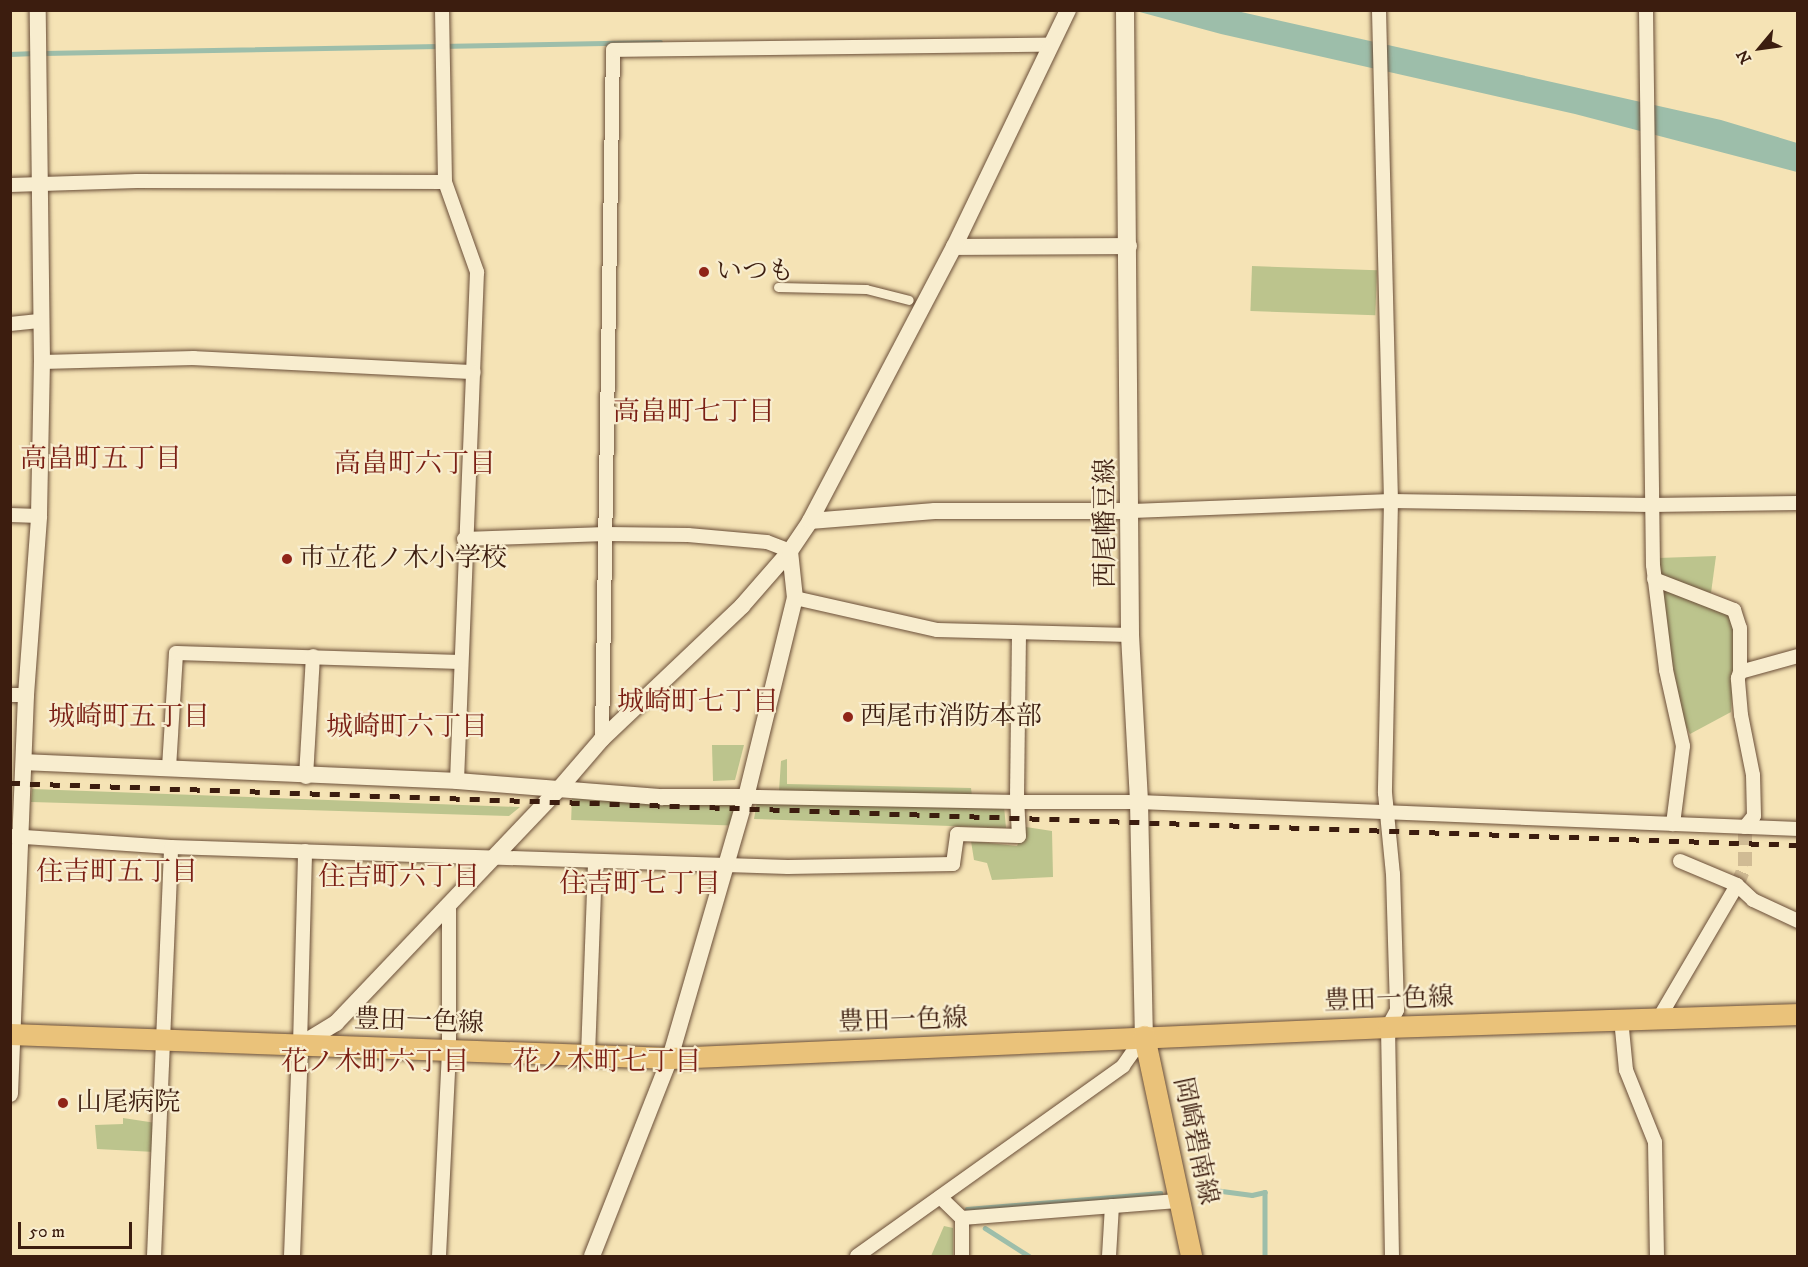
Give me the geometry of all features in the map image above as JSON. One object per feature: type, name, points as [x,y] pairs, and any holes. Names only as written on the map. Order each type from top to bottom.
[{"type":"main road","name":"西尾幡豆線","points":[[1125,10],[1132,511],[1130,635],[1139,802],[1144,1036]]},
{"type":"main road","name":"豊田一色線","points":[[11,1034],[160,1037],[300,1045],[670,1058],[1144,1036],[1797,1014]]},
{"type":"main road","name":"岡崎碧南線","points":[[1144,1036],[1191,1257]]},
{"type":"street","points":[[10,1094],[16,837],[24,762],[19,695],[39,516],[42,362],[39,321],[38,10]]},
{"type":"street","points":[[442,10],[445,182],[477,272],[457,781]]},
{"type":"street","points":[[300,1045],[336,1023],[559,789],[602,739],[742,606],[790,551],[810,521],[954,246],[1068,10]]},
{"type":"street","points":[[1379,10],[1391,501],[1386,813],[1393,873],[1397,1010],[1389,1027],[1392,1257]]},
{"type":"street","points":[[1646,10],[1651,505],[1654,579],[1666,670],[1683,746],[1673,824]]},
{"type":"street","points":[[602,739],[613,50],[1050,45]]},
{"type":"street","points":[[10,185],[137,181],[445,182]]},
{"type":"street","points":[[954,246],[1129,246]]},
{"type":"street","points":[[778,287],[866,289],[909,300]]},
{"type":"street","points":[[10,324],[39,321]]},
{"type":"street","points":[[42,362],[194,358],[474,372]]},
{"type":"street","points":[[810,521],[924,512],[1132,511],[1391,501],[1651,505],[1797,503]]},
{"type":"street","points":[[10,515],[39,516]]},
{"type":"street","points":[[465,539],[606,534],[766,542],[790,551]]},
{"type":"street","points":[[592,1257],[670,1058],[746,797],[795,598],[790,551]]},
{"type":"street","points":[[1654,579],[1734,610],[1740,628],[1741,715],[1753,775],[1754,816],[1745,827]]},
{"type":"street","points":[[795,598],[937,630],[1130,635]]},
{"type":"street","points":[[16,837],[171,847],[495,856],[595,863],[724,867],[953,864],[957,834],[1019,836],[1017,802],[1019,633]]},
{"type":"street","points":[[169,768],[176,653],[461,662]]},
{"type":"street","points":[[306,777],[313,656]]},
{"type":"street","points":[[1740,672],[1797,656]]},
{"type":"street","points":[[24,762],[306,777],[457,781],[662,797],[1139,802],[1797,829]]},
{"type":"street","points":[[154,1257],[160,1037],[171,847]]},
{"type":"street","points":[[292,1257],[305,851]]},
{"type":"street","points":[[1680,861],[1737,885],[1753,900],[1797,921]]},
{"type":"street","points":[[588,1055],[595,863]]},
{"type":"street","points":[[1659,1018],[1737,885]]},
{"type":"street","points":[[439,1257],[449,1050],[449,906]]},
{"type":"street","points":[[1621,1019],[1626,1070],[1655,1142],[1657,1257]]},
{"type":"street","points":[[857,1257],[1123,1066],[1144,1036]]},
{"type":"street","points":[[940,1197],[962,1218],[962,1257]]},
{"type":"street","points":[[962,1218],[1180,1201]]},
{"type":"street","points":[[1109,1257],[1112,1206]]},
{"type":"green space","points":[[1252,266],[1377,270],[1375,315],[1250,311]]},
{"type":"green space","points":[[1716,556],[1711,593],[1658,576],[1658,558]]},
{"type":"green space","points":[[1661,586],[1730,614],[1736,626],[1731,712],[1690,734],[1684,722],[1667,636]]},
{"type":"green space","points":[[712,745],[744,745],[735,780],[713,781]]},
{"type":"green space","points":[[787,759],[787,784],[971,788],[972,796],[779,791],[781,761]]},
{"type":"green space","points":[[32,789],[520,807],[509,816],[31,802]]},
{"type":"green space","points":[[572,796],[740,802],[739,826],[571,820]]},
{"type":"green space","points":[[757,801],[1004,806],[1006,828],[754,819]]},
{"type":"green space","points":[[1026,827],[1052,831],[1053,877],[992,880],[987,863],[974,860],[971,841],[1017,846]]},
{"type":"green space","points":[[123,1118],[156,1123],[155,1152],[97,1149],[95,1125],[123,1124]]},
{"type":"green space","points":[[944,1226],[953,1228],[953,1256],[931,1256]]},
{"type":"shaded area","points":[[1136,11],[1237,11],[1721,120],[1797,143],[1797,172],[1575,114],[1221,34]]},
{"type":"waterway","points":[[43,53],[660,42]]},
{"type":"waterway","points":[[10,54],[35,53]]},
{"type":"waterway","points":[[1207,1189],[1252,1195],[1265,1192],[1265,1256]]},
{"type":"waterway","points":[[967,1209],[1160,1193]]},
{"type":"waterway","points":[[985,1228],[1029,1256]]},
{"type":"tunnel","points":[[1737,885],[1745,866],[1745,827]]},
{"type":"railway","points":[[10,783],[1798,845]]},
{"type":"place","name":"いつも","points":[[704,272]]},
{"type":"place","name":"市立花ノ木小学校","points":[[287,559]]},
{"type":"place","name":"西尾市消防本部","points":[[848,717]]},
{"type":"place","name":"山尾病院","points":[[63,1103]]},
{"type":"district","name":"高畠町七丁目","points":[[694,413]]},
{"type":"district","name":"高畠町五丁目","points":[[101,460]]},
{"type":"district","name":"高畠町六丁目","points":[[415,465]]},
{"type":"district","name":"城崎町七丁目","points":[[698,703]]},
{"type":"district","name":"城崎町五丁目","points":[[129,718]]},
{"type":"district","name":"城崎町六丁目","points":[[407,728]]},
{"type":"district","name":"住吉町五丁目","points":[[117,873]]},
{"type":"district","name":"住吉町六丁目","points":[[399,878]]},
{"type":"district","name":"住吉町七丁目","points":[[640,885]]},
{"type":"district","name":"花ノ木町六丁目","points":[[375,1063]]},
{"type":"district","name":"花ノ木町七丁目","points":[[607,1063]]}]
